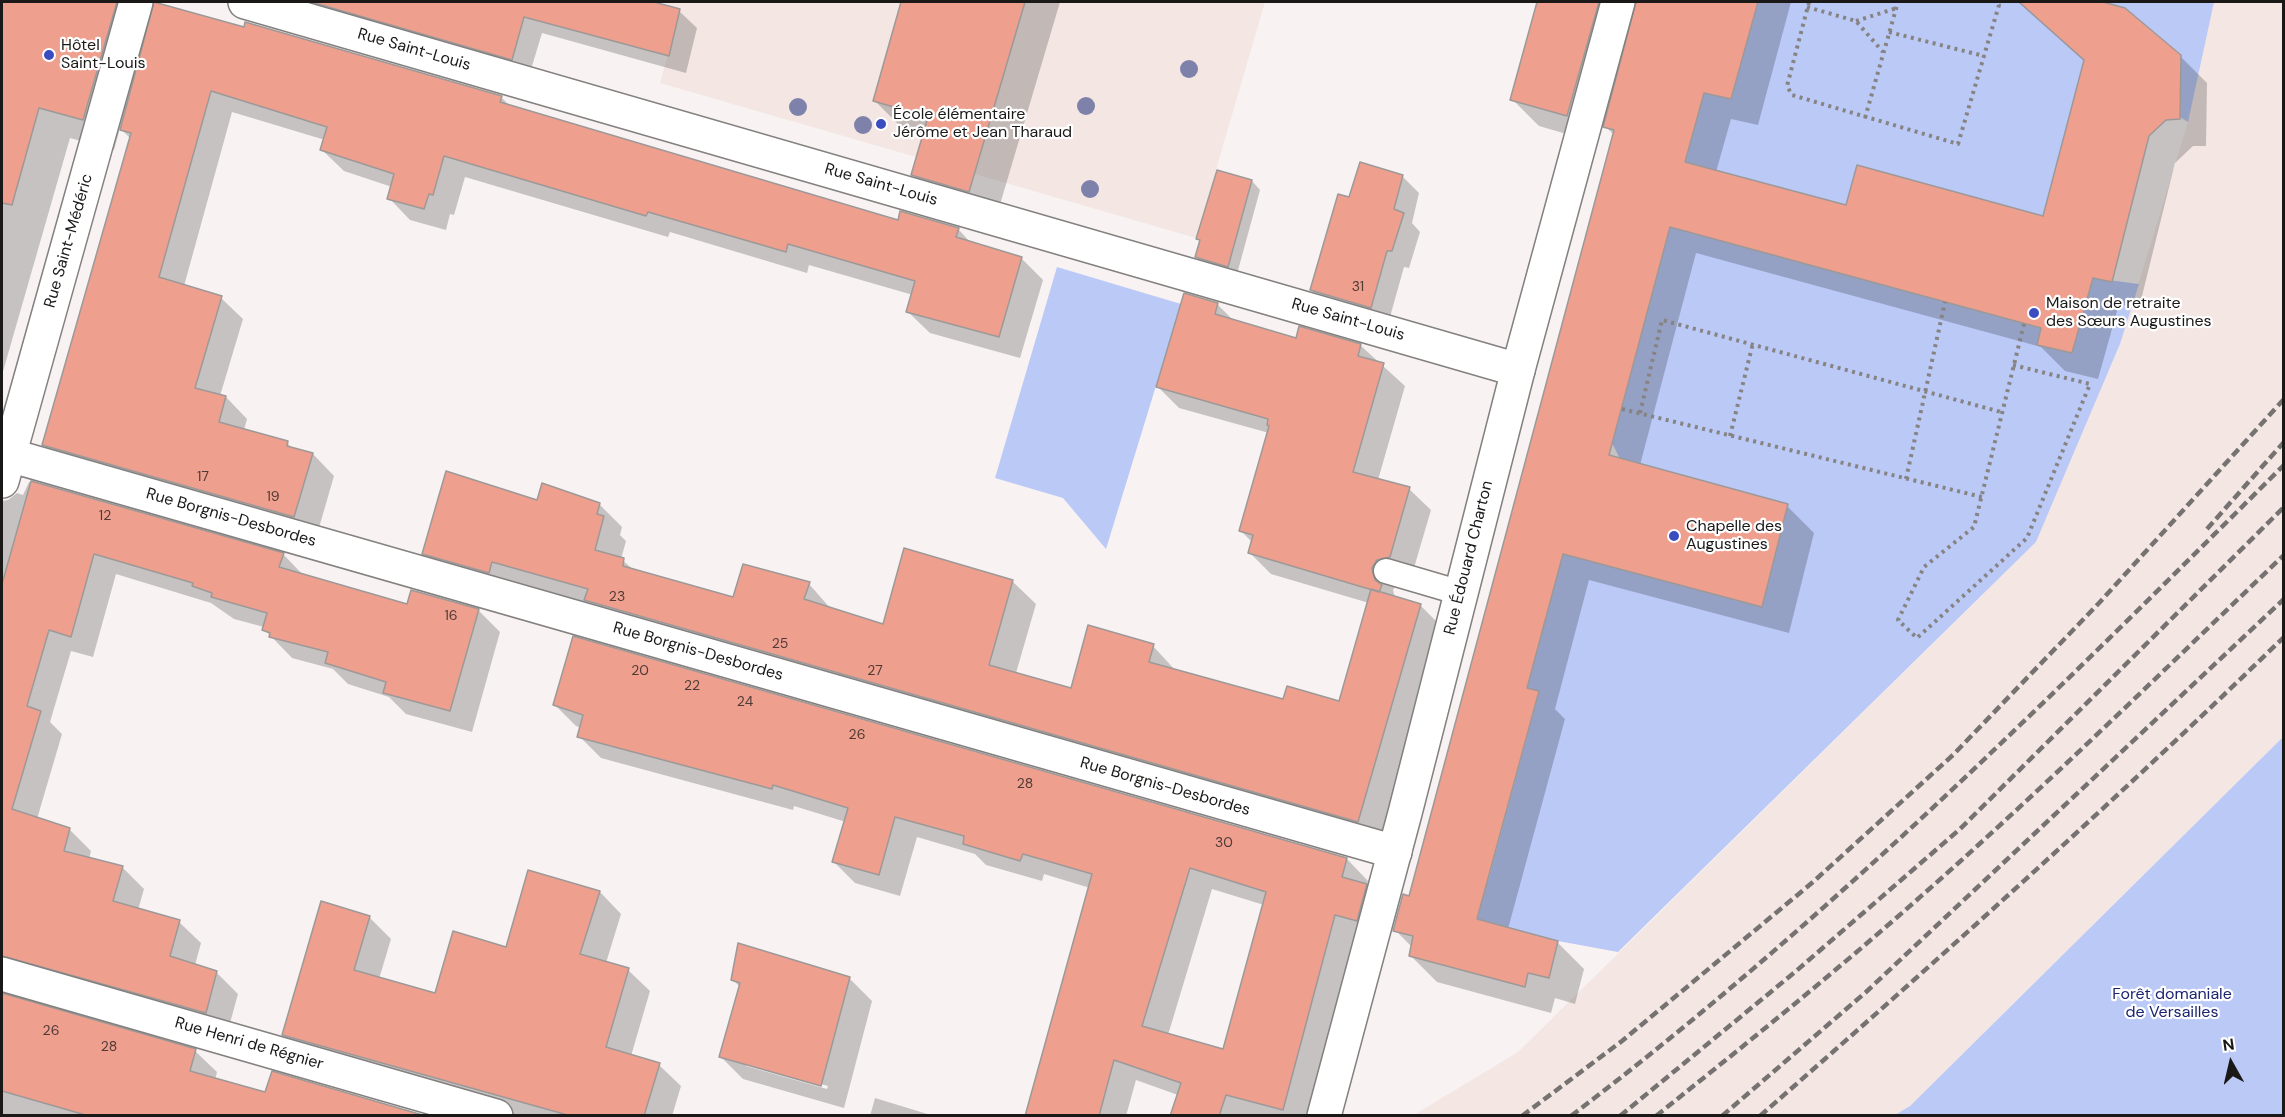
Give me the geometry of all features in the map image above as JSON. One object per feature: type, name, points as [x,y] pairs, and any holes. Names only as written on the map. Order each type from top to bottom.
[{"type":"street","name":"Rue Saint-Médéric","points":[[4,463],[136,2]]},
{"type":"street","name":"Rue Saint-Louis","points":[[245,2],[1518,370]]},
{"type":"street","name":"Rue Édouard Charton","points":[[1324,1116],[1395,852],[1518,370],[1618,2]]},
{"type":"street","name":"Rue Borgnis-Desbordes","points":[[4,463],[1395,852]]},
{"type":"street","name":"Rue Henri de Régnier","points":[[2,974],[496,1116]]},
{"type":"lane","points":[[1386,572],[1461,593]]},
{"type":"path","points":[[1809,2],[1786,86],[1792,95],[1958,144],[1999,5],[1995,2]]},
{"type":"path","points":[[1865,118],[1899,2]]},
{"type":"path","points":[[1807,8],[1856,21],[1897,8]]},
{"type":"path","points":[[1856,21],[1884,53]]},
{"type":"path","points":[[1889,32],[1984,56]]},
{"type":"path","points":[[1906,479],[1945,302]]},
{"type":"path","points":[[1640,413],[1662,320],[1925,389],[2001,412]]},
{"type":"path","points":[[2013,365],[2090,384],[2027,538],[1917,638],[1898,620],[1924,567],[1974,527],[2001,412],[2013,365],[2024,324]]},
{"type":"path","points":[[1730,436],[1753,344]]},
{"type":"path","points":[[1622,409],[1982,497]]},
{"type":"shaded area","points":[[654,2],[1265,2],[1196,238],[660,83],[680,10]]},
{"type":"shaded area","points":[[2128,2],[2283,2],[2283,737],[1910,1106],[1895,1115],[1412,1116],[1518,1052],[2036,542],[2120,344],[2188,122],[2180,119],[2181,55],[2143,21],[2140,21]]},
{"type":"green space","points":[[1758,2],[2041,2],[2109,64],[2043,219],[2040,215],[1857,165],[1846,205],[1685,162],[1704,93],[1731,99]]},
{"type":"green space","points":[[2103,2],[2214,2],[2188,122],[2179,116],[2181,54],[2125,8]]},
{"type":"green space","points":[[1670,227],[2041,328],[2037,345],[2072,353],[2093,278],[2139,284],[2120,344],[2036,542],[1618,952],[1558,941],[1432,907],[1488,881],[1539,692],[1497,680],[1563,554],[1762,606],[1784,518],[1620,459],[1612,443]]},
{"type":"green space","points":[[1057,267],[1181,304],[1106,549],[1063,498],[995,478]]},
{"type":"green space","name":"Forêt domaniale de Versailles","points":[[2283,737],[2283,1115],[1895,1115],[1910,1106]]},
{"type":"building","points":[[2,2],[117,2],[83,120],[39,108],[12,205],[2,203]]},
{"type":"building","points":[[154,2],[244,27],[245,22],[502,96],[500,102],[898,220],[900,211],[959,228],[956,237],[1022,257],[999,337],[906,312],[915,281],[788,244],[786,252],[648,212],[646,216],[444,156],[433,195],[429,194],[424,209],[387,199],[394,174],[320,150],[327,127],[211,91],[159,277],[222,296],[195,388],[226,396],[219,422],[288,441],[287,446],[313,453],[294,517],[42,445],[131,133],[120,130]]},
{"type":"building","points":[[311,2],[654,2],[680,9],[669,56],[524,17],[512,60]]},
{"type":"building","points":[[901,2],[1025,2],[969,192],[911,175],[928,117],[873,101]]},
{"type":"building","points":[[1537,2],[1599,2],[1567,116],[1510,100]]},
{"type":"building","name":"Maison de retraite des Sœurs Augustines","points":[[1636,2],[1758,2],[1731,99],[1704,93],[1685,162],[1846,205],[1857,165],[2043,216],[2084,60],[2019,2],[2103,2],[2125,8],[2181,55],[2180,119],[2166,120],[2149,136],[2112,282],[2093,278],[2072,353],[2037,345],[2041,328],[1670,227],[1609,455],[1788,504],[1762,607],[1563,554],[1527,688],[1539,691],[1477,919],[1558,941],[1549,978],[1528,973],[1525,987],[1409,956],[1413,936],[1393,931],[1403,894],[1409,896],[1614,130],[1603,127]]},
{"type":"building","points":[[1360,162],[1403,175],[1394,209],[1404,213],[1392,251],[1387,251],[1371,308],[1310,290],[1338,194],[1349,197]]},
{"type":"building","points":[[1217,170],[1252,180],[1228,267],[1195,257],[1200,240],[1196,239]]},
{"type":"building","points":[[1184,293],[1218,303],[1215,314],[1296,338],[1299,326],[1361,344],[1358,356],[1384,363],[1353,472],[1410,487],[1390,557],[1377,560],[1372,568],[1375,580],[1382,585],[1379,592],[1248,553],[1253,535],[1239,531],[1269,426],[1267,425],[1268,419],[1156,387]]},
{"type":"building","points":[[446,471],[537,500],[542,483],[600,503],[597,514],[604,516],[595,550],[624,558],[623,566],[733,597],[743,564],[810,582],[804,599],[883,624],[904,548],[1013,580],[989,665],[1071,688],[1088,625],[1154,644],[1149,662],[1283,699],[1287,686],[1339,701],[1371,589],[1421,604],[1358,822],[584,600],[588,589],[492,562],[489,573],[422,554]]},
{"type":"building","points":[[31,481],[284,553],[279,567],[407,604],[411,590],[479,609],[450,711],[383,693],[386,682],[325,663],[328,652],[269,637],[270,633],[262,630],[267,613],[211,597],[212,593],[192,586],[193,583],[94,554],[71,637],[49,630],[27,706],[41,711],[12,809],[70,828],[64,851],[123,866],[113,901],[180,920],[170,956],[217,971],[206,1013],[2,956],[2,584]]},
{"type":"building","points":[[573,636],[1347,858],[1342,877],[1367,884],[1357,921],[1335,915],[1283,1110],[1226,1095],[1219,1116],[1170,1116],[1181,1083],[1114,1060],[1099,1116],[1025,1116],[1092,874],[1023,854],[1020,861],[963,844],[964,836],[895,817],[879,875],[832,862],[848,808],[773,785],[772,789],[577,737],[583,715],[553,705]],"holes":[[[1190,868],[1266,892],[1223,1049],[1142,1026]]]},
{"type":"building","points":[[528,870],[600,891],[580,954],[629,968],[606,1047],[660,1063],[644,1116],[571,1116],[282,1035],[321,901],[370,916],[354,970],[435,993],[453,931],[506,947]]},
{"type":"building","points":[[738,943],[850,977],[821,1086],[719,1057],[740,983],[731,980]]},
{"type":"building","points":[[2,993],[196,1049],[190,1071],[265,1092],[272,1071],[426,1116],[89,1116],[2,1091]]},
{"type":"railway","points":[[1522,1116],[1622,1041],[1813,882],[1953,755],[2099,603],[2284,399]]},
{"type":"railway","points":[[2207,529],[2284,442]]},
{"type":"railway","points":[[1571,1116],[1759,964],[1849,884],[2026,719],[2284,465]]},
{"type":"railway","points":[[1620,1116],[1795,972],[1960,829],[2284,507]]},
{"type":"railway","points":[[1656,1116],[1822,981],[1966,856],[2103,729],[2284,555]]},
{"type":"railway","points":[[1722,1116],[1866,992],[2284,599]]},
{"type":"railway","points":[[1760,1116],[2025,880],[2284,637]]},
{"type":"place","name":"Hôtel Saint-Louis","points":[[49,55]]},
{"type":"place","name":"École élémentaire Jérôme et Jean Tharaud","points":[[881,124]]},
{"type":"place","name":"Maison de retraite des Sœurs Augustines","points":[[2034,313]]},
{"type":"place","name":"Chapelle des Augustines","points":[[1674,536]]}]
